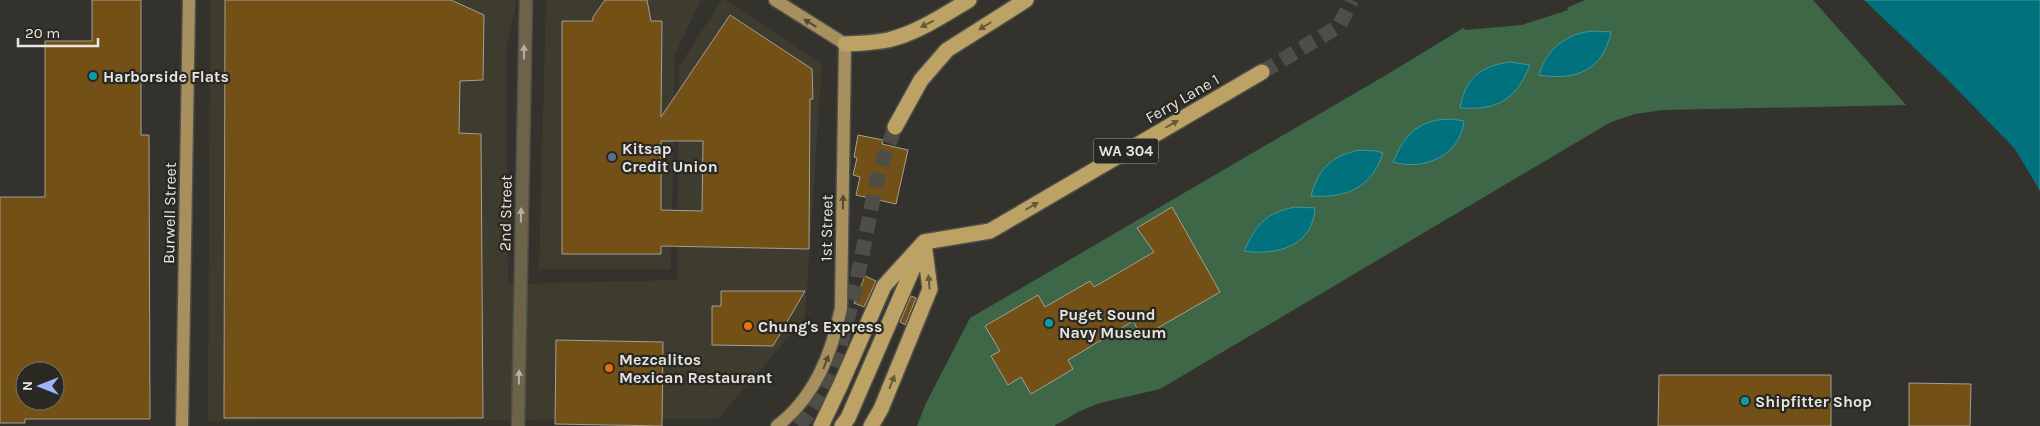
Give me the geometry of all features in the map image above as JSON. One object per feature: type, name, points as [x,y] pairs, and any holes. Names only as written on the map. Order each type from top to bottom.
[{"type":"highway","points":[[845,44],[874,43],[904,35],[939,18],[969,0]]},
{"type":"highway","points":[[895,127],[921,80],[947,50],[1026,0]]},
{"type":"highway","name":"Ferry Lane 1","points":[[924,242],[990,231],[1262,72]]},
{"type":"highway","points":[[821,426],[884,286],[924,242]]},
{"type":"highway","points":[[842,426],[852,410],[924,242]]},
{"type":"highway","points":[[871,426],[880,409],[930,289],[924,242]]},
{"type":"main road","name":"Burwell Street","points":[[182,426],[189,0]]},
{"type":"main road","points":[[775,0],[845,44]]},
{"type":"main road","name":"1st Street","points":[[777,426],[801,404],[823,370],[835,337],[841,308],[845,44]]},
{"type":"street","name":"2nd Street","points":[[518,426],[526,0]]},
{"type":"shaded area","points":[[210,0],[517,0],[506,50],[508,284],[677,280],[679,66],[722,0],[726,0],[822,64],[805,318],[718,419],[208,421]]},
{"type":"shaded area","name":"Kitsap Credit Union","points":[[546,0],[701,0],[675,54],[671,269],[539,269]]},
{"type":"green space","points":[[1585,0],[1816,0],[1909,105],[1663,110],[1635,114],[1611,122],[1160,389],[1100,403],[1080,411],[1054,426],[917,426],[926,403],[970,318],[1465,27],[1562,10]]},
{"type":"water","points":[[1816,0],[2040,0],[2040,291],[2013,199]]},
{"type":"water","points":[[1592,31],[1611,32],[1607,45],[1594,64],[1586,70],[1575,74],[1564,76],[1539,75],[1546,58],[1558,45],[1573,36]]},
{"type":"water","points":[[1510,62],[1530,65],[1518,87],[1511,95],[1495,105],[1460,108],[1466,89],[1476,75],[1483,70]]},
{"type":"water","points":[[1452,119],[1464,121],[1456,143],[1448,152],[1439,158],[1417,164],[1393,162],[1403,143],[1415,130],[1431,122]]},
{"type":"water","points":[[1359,150],[1383,153],[1372,175],[1364,183],[1346,193],[1311,196],[1318,178],[1327,165],[1340,156]]},
{"type":"water","points":[[1295,207],[1315,208],[1313,221],[1308,231],[1300,240],[1280,250],[1269,252],[1244,251],[1263,221],[1269,216]]},
{"type":"pier","points":[[1444,0],[1563,0],[1568,10],[1522,25],[1465,30],[1462,21],[1445,5]]},
{"type":"pier","points":[[1813,0],[1864,0],[1947,79],[2015,149],[2040,191],[2040,293],[2011,200],[1907,106]]},
{"type":"building","points":[[92,0],[141,0],[141,135],[149,135],[150,419],[25,419],[25,423],[0,423],[0,197],[45,197],[45,41],[92,41]]},
{"type":"building","points":[[225,0],[451,0],[484,15],[483,80],[460,81],[459,133],[481,134],[483,418],[224,418]]},
{"type":"building","points":[[605,0],[647,0],[651,21],[662,21],[661,117],[730,15],[812,69],[809,249],[661,246],[661,254],[562,254],[562,21],[593,21],[593,17]],"holes":[[[661,141],[703,141],[702,211],[661,210]]]},
{"type":"building","points":[[858,135],[883,140],[882,144],[908,150],[896,204],[856,195],[860,177],[853,175],[857,158],[854,157]]},
{"type":"building","name":"Puget Sound Navy Museum","points":[[1172,207],[1220,292],[1142,337],[1133,321],[1068,360],[1073,369],[1031,394],[1021,377],[1008,385],[991,356],[1000,351],[985,326],[1038,295],[1045,307],[1090,281],[1094,287],[1154,252],[1137,228]]},
{"type":"building","points":[[865,276],[876,281],[864,307],[854,303]]},
{"type":"building","name":"Chung's Express","points":[[721,291],[805,291],[773,346],[712,345],[712,306],[721,306]]},
{"type":"building","points":[[911,296],[916,298],[905,325],[900,322]]},
{"type":"building","name":"Mezcalitos Mexican Restaurant","points":[[556,340],[663,342],[662,426],[555,424]]},
{"type":"building","name":"Shipfitter Shop","points":[[1659,375],[1831,375],[1831,426],[1658,426]]},
{"type":"building","points":[[1909,383],[1971,384],[1970,426],[1909,426]]},
{"type":"tunnel","points":[[1262,72],[1339,26],[1352,0]]},
{"type":"tunnel","points":[[799,426],[816,402],[841,343],[858,276],[879,174],[895,127]]},
{"type":"place","name":"Harborside Flats","points":[[93,76]]},
{"type":"place","name":"Kitsap Credit Union","points":[[612,157]]},
{"type":"place","name":"Puget Sound Navy Museum","points":[[1049,323]]},
{"type":"place","name":"Chung's Express","points":[[748,326]]},
{"type":"place","name":"Mezcalitos Mexican Restaurant","points":[[609,368]]},
{"type":"place","name":"Shipfitter Shop","points":[[1745,401]]}]
